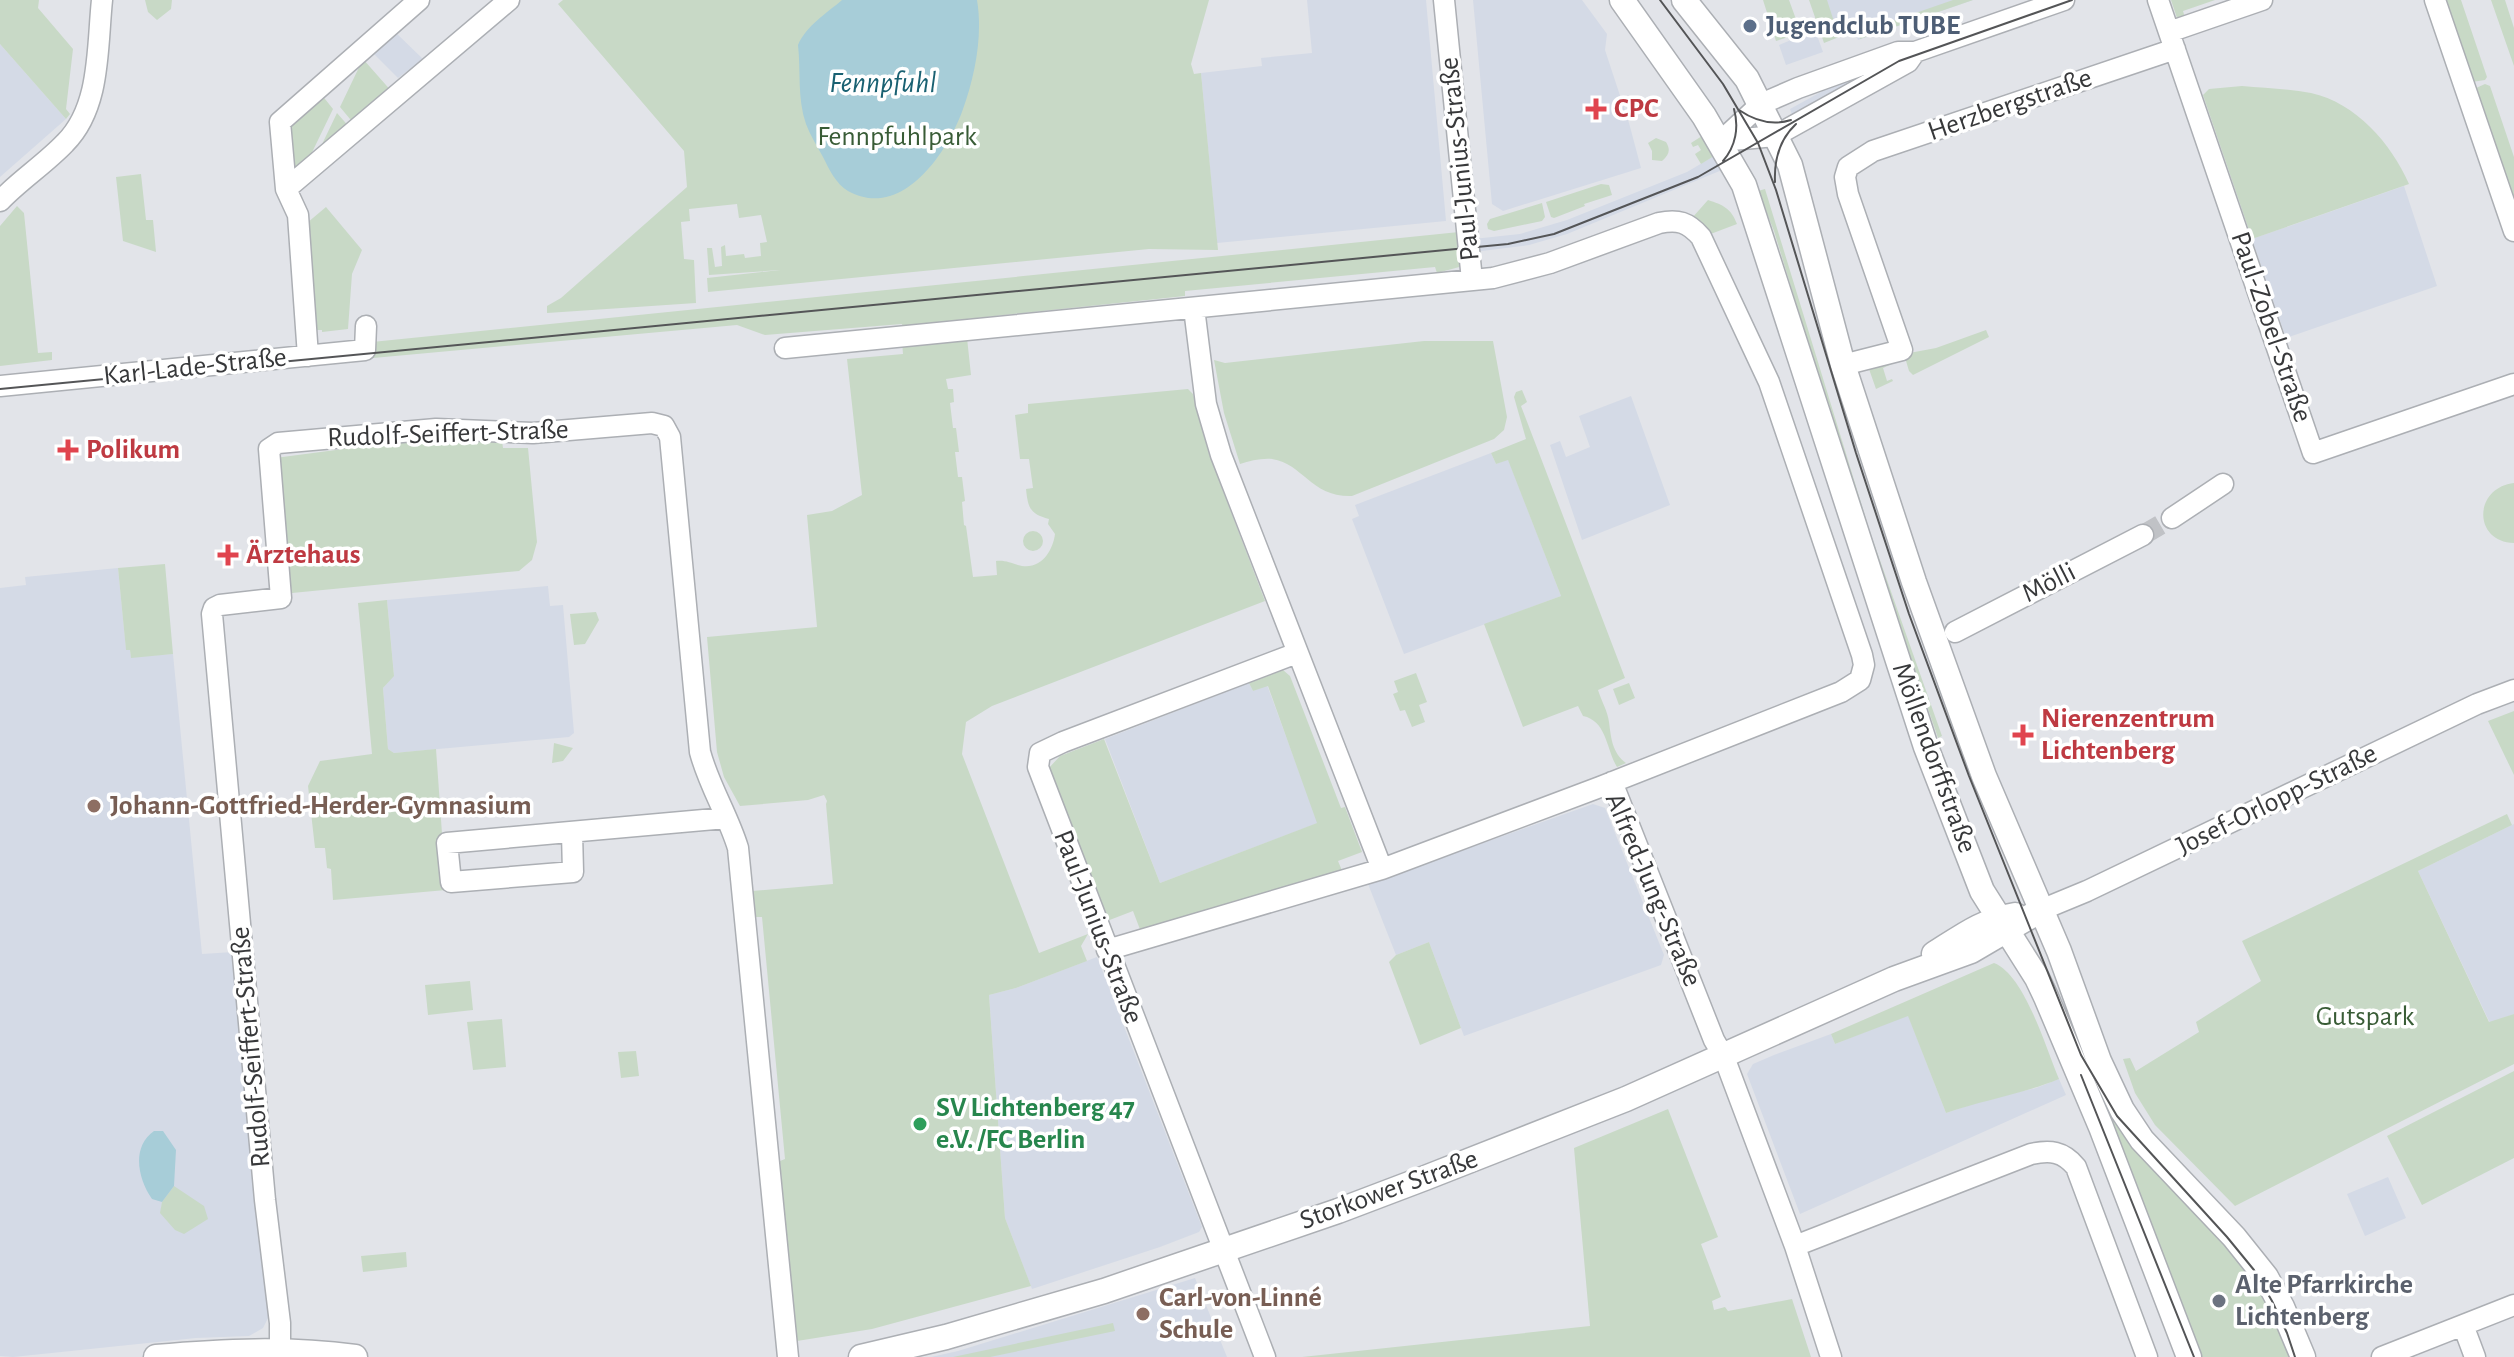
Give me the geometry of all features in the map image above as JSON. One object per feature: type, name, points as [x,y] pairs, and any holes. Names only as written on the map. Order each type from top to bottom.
[{"type":"main road","name":"Möllendorffstraße","points":[[1622,0],[1721,141],[1744,185],[1926,747],[1982,891],[2046,997],[2101,1127],[2189,1357]]},
{"type":"main road","name":"Möllendorffstraße","points":[[1684,0],[1747,79],[1761,104],[1786,130],[1790,165],[1843,365],[1884,493],[1967,731],[2059,951],[2099,1061],[2122,1110],[2142,1140],[2234,1237],[2266,1277],[2284,1310],[2303,1357]]},
{"type":"main road","name":"Storkower Straße","points":[[861,1357],[946,1337],[1104,1291],[1436,1174],[1626,1099],[1901,976],[1971,951],[2003,924],[2041,910]]},
{"type":"main road","points":[[156,1357],[280,1351],[355,1357]]},
{"type":"street","points":[[0,201],[66,142],[90,102],[102,0]]},
{"type":"street","points":[[298,215],[286,189],[280,122],[419,0]]},
{"type":"street","points":[[286,189],[509,0]]},
{"type":"street","name":"Paul-Junius-Straße","points":[[785,348],[1472,280],[1444,0]]},
{"type":"street","points":[[1721,141],[1761,104],[1785,93],[1898,52],[1915,52],[2008,9],[2064,0]]},
{"type":"street","name":"Paul-Zobel-Straße","points":[[2158,0],[2313,453],[2514,384]]},
{"type":"street","name":"Herzbergstraße","points":[[1843,365],[1902,350],[1854,213],[1845,177],[1848,167],[1873,151],[2172,40],[2262,0]]},
{"type":"street","points":[[2435,0],[2514,231]]},
{"type":"street","points":[[1721,141],[1786,130],[1908,62],[1915,52]]},
{"type":"street","points":[[305,173],[298,215],[308,356]]},
{"type":"street","name":"Möllendorffstraße","points":[[1472,280],[1493,278],[1550,263],[1659,223],[1678,220],[1694,228],[1769,382],[1862,655],[1864,665],[1860,680],[1841,692],[1612,782]]},
{"type":"street","points":[[1194,308],[1201,375],[1212,428],[1382,869]]},
{"type":"street","name":"Karl-Lade-Straße","points":[[0,386],[365,350],[366,326]]},
{"type":"street","name":"Rudolf-Seiffert-Straße","points":[[280,1351],[280,1323],[265,1200],[212,614],[214,608],[220,605],[281,598],[269,449],[278,443],[436,429],[533,433],[652,423],[664,426],[670,437],[700,752],[706,774],[738,848],[744,888],[788,1357]]},
{"type":"street","points":[[2172,518],[2223,484]]},
{"type":"street","name":"Mölli","points":[[1955,632],[2143,535]]},
{"type":"street","name":"Paul-Junius-Straße","points":[[1265,1357],[1038,767],[1040,753],[1297,653]]},
{"type":"street","name":"Josef-Orlopp-Straße","points":[[2041,910],[2087,891],[2477,704],[2514,690]]},
{"type":"street","name":"Alfred-Jung-Straße","points":[[1107,950],[1382,869],[1612,782],[1714,1040],[1724,1057],[1795,1246],[1831,1357]]},
{"type":"street","points":[[572,833],[573,872],[451,882],[447,843],[726,818]]},
{"type":"street","points":[[1795,1246],[2031,1154],[2062,1154],[2076,1167],[2147,1357]]},
{"type":"street","points":[[2382,1357],[2514,1305]]},
{"type":"street","points":[[2463,1325],[2475,1357]]},
{"type":"shaded area","points":[[1307,0],[1426,0],[1446,221],[1217,243],[1201,73],[1262,66],[1261,58],[1312,53]]},
{"type":"shaded area","points":[[1473,0],[1582,0],[1607,34],[1605,50],[1641,168],[1503,211],[1492,204]]},
{"type":"shaded area","points":[[1824,0],[1973,0],[1858,40],[1855,32],[1839,37]]},
{"type":"shaded area","points":[[1815,30],[1823,52],[1786,65],[1779,45]]},
{"type":"shaded area","points":[[394,31],[423,59],[398,78],[372,52]]},
{"type":"shaded area","points":[[0,44],[66,119],[0,177]]},
{"type":"shaded area","points":[[1898,57],[1794,120],[1790,109],[1859,71]]},
{"type":"shaded area","points":[[1714,156],[1722,170],[1567,234],[1529,245],[1474,252],[1473,239],[1520,234],[1567,220],[1687,172]]},
{"type":"shaded area","points":[[2404,186],[2437,286],[2286,338],[2252,239]]},
{"type":"shaded area","points":[[1631,396],[1670,505],[1582,540],[1550,445],[1560,441],[1566,457],[1590,447],[1579,416]]},
{"type":"shaded area","points":[[1491,453],[1496,464],[1508,459],[1561,596],[1404,654],[1352,519],[1359,516],[1355,505]]},
{"type":"shaded area","points":[[118,568],[126,649],[130,650],[131,657],[173,654],[202,954],[233,952],[270,1314],[263,1328],[249,1336],[0,1356],[0,588],[26,585],[25,577]]},
{"type":"shaded area","points":[[548,586],[550,606],[563,605],[574,733],[569,737],[394,753],[388,749],[383,688],[394,675],[387,600]]},
{"type":"shaded area","points":[[1249,683],[1253,691],[1267,685],[1318,823],[1160,883],[1105,739]]},
{"type":"shaded area","points":[[1593,804],[1605,808],[1664,955],[1661,965],[1464,1036],[1429,942],[1396,955],[1368,884]]},
{"type":"shaded area","points":[[2514,824],[2514,1014],[2490,1023],[2418,871]]},
{"type":"shaded area","points":[[1097,957],[1202,1227],[1199,1232],[1160,1247],[1032,1289],[1005,1218],[989,995]]},
{"type":"shaded area","points":[[1908,1015],[1946,1113],[2059,1079],[2066,1095],[1800,1214],[1747,1074],[1753,1064],[1831,1034],[1835,1044]]},
{"type":"shaded area","points":[[2388,1177],[2406,1218],[2365,1236],[2347,1194]]},
{"type":"shaded area","name":"Carl-von-Linné Schule","points":[[1195,1278],[1227,1357],[931,1357],[958,1351]]},
{"type":"green space","points":[[0,0],[39,0],[38,8],[73,49],[66,109],[70,114],[66,119],[0,44]]},
{"type":"green space","points":[[145,0],[172,0],[171,9],[157,20],[148,12]]},
{"type":"green space","name":"Fennpfuhlpark","points":[[563,0],[1209,0],[1191,64],[1194,74],[1201,73],[1218,250],[1149,249],[708,292],[707,278],[780,270],[709,275],[707,248],[712,248],[715,267],[722,266],[721,247],[725,245],[726,256],[744,254],[745,258],[761,256],[760,243],[767,242],[761,215],[739,218],[737,204],[689,209],[690,221],[681,222],[684,259],[694,260],[696,303],[547,313],[547,306],[561,298],[687,187],[684,151],[558,4]]},
{"type":"green space","points":[[1763,0],[1789,0],[1801,33],[1776,41]]},
{"type":"green space","points":[[1809,0],[1827,0],[1839,37],[1824,43]]},
{"type":"green space","points":[[1953,0],[1973,0],[1860,39],[1858,33]]},
{"type":"green space","points":[[2171,0],[2215,0],[2183,11],[2186,21],[2179,24]]},
{"type":"green space","points":[[2444,0],[2461,0],[2487,77],[2485,80],[2472,82]]},
{"type":"green space","points":[[2491,0],[2505,0],[2514,28],[2514,66]]},
{"type":"green space","points":[[363,59],[393,93],[355,125],[340,107]]},
{"type":"green space","points":[[2485,84],[2490,86],[2514,157],[2514,206],[2475,91]]},
{"type":"green space","points":[[2242,86],[2311,93],[2343,106],[2357,115],[2382,140],[2409,184],[2252,239],[2203,95],[2209,89]]},
{"type":"green space","points":[[321,94],[333,109],[303,171],[286,186],[283,129]]},
{"type":"green space","points":[[337,113],[351,129],[314,161]]},
{"type":"green space","points":[[1702,136],[1714,156],[1701,164],[1695,154],[1701,150],[1691,143]]},
{"type":"green space","points":[[1656,138],[1666,142],[1668,148],[1668,154],[1662,161],[1652,160],[1648,143]]},
{"type":"green space","points":[[141,174],[146,220],[153,220],[156,252],[123,241],[116,177]]},
{"type":"green space","points":[[1601,184],[1609,185],[1612,195],[1551,217],[1546,202]]},
{"type":"green space","points":[[1765,189],[1870,532],[1942,736],[1938,738],[1845,464],[1774,231],[1758,191]]},
{"type":"green space","points":[[1708,200],[1726,208],[1737,224],[1708,235],[1692,218]]},
{"type":"green space","points":[[1542,203],[1545,217],[1542,221],[1494,231],[1488,229],[1490,219]]},
{"type":"green space","points":[[17,206],[24,213],[38,353],[52,352],[52,360],[0,366],[0,226]]},
{"type":"green space","points":[[326,207],[362,250],[352,274],[348,329],[322,332],[316,330],[307,223]]},
{"type":"green space","points":[[1459,232],[1463,266],[1437,273],[1435,267],[1185,291],[1185,296],[929,323],[929,331],[903,333],[902,324],[765,335],[737,325],[373,358],[372,342]]},
{"type":"green space","points":[[1986,330],[1989,337],[1913,375],[1909,371],[1904,354],[1936,348]]},
{"type":"green space","points":[[967,338],[971,375],[946,379],[948,389],[953,389],[954,402],[950,403],[959,452],[955,452],[958,477],[962,477],[964,525],[973,577],[997,575],[996,561],[1035,565],[1049,552],[1054,540],[1049,519],[1038,515],[1029,506],[1026,489],[1033,488],[1029,459],[1020,459],[1015,415],[1028,413],[1028,404],[1188,389],[1193,394],[1209,454],[1265,601],[992,706],[966,722],[962,754],[1039,953],[1088,934],[1081,946],[1087,961],[989,995],[1005,1218],[1031,1286],[872,1329],[797,1341],[780,1161],[785,1159],[762,917],[755,917],[752,891],[833,884],[827,801],[824,795],[808,800],[740,806],[724,777],[717,752],[707,637],[817,627],[807,515],[832,511],[862,495],[847,359],[903,354],[902,342]]},
{"type":"green space","points":[[1424,341],[1493,341],[1507,417],[1504,430],[1494,439],[1352,496],[1326,491],[1283,462],[1264,459],[1240,464],[1224,413],[1214,360],[1225,363]]},
{"type":"green space","points":[[1890,357],[1892,364],[1883,368],[1887,381],[1893,381],[1876,389],[1869,369],[1871,362]]},
{"type":"green space","points":[[1522,390],[1527,402],[1521,406],[1625,678],[1598,690],[1615,750],[1626,763],[1617,767],[1601,730],[1591,719],[1583,716],[1578,706],[1523,727],[1484,624],[1561,596],[1508,460],[1496,464],[1491,453],[1526,439],[1514,397],[1516,392]]},
{"type":"green space","points":[[427,438],[502,441],[503,448],[528,448],[537,542],[532,560],[519,571],[292,593],[289,590],[275,458]]},
{"type":"green space","points":[[2514,483],[2514,543],[2491,534],[2483,514],[2491,494]]},
{"type":"green space","points":[[1033,531],[1040,534],[1043,541],[1040,548],[1033,551],[1026,548],[1023,541],[1026,534]]},
{"type":"green space","points":[[165,564],[173,654],[131,658],[130,650],[126,650],[118,568]]},
{"type":"green space","points":[[387,600],[394,676],[383,688],[388,749],[394,753],[436,749],[446,890],[333,900],[331,869],[327,868],[325,848],[315,848],[308,786],[320,761],[372,754],[358,603]]},
{"type":"green space","points":[[596,612],[599,620],[585,644],[574,645],[570,614]]},
{"type":"green space","points":[[1283,670],[1290,676],[1341,808],[1345,807],[1362,852],[1338,861],[1343,873],[1141,932],[1133,911],[1107,921],[1048,769],[1060,756],[1104,739],[1160,883],[1317,823],[1268,686],[1253,691],[1249,683]]},
{"type":"green space","points":[[1416,673],[1427,702],[1419,705],[1425,722],[1412,727],[1405,710],[1400,711],[1393,694],[1398,692],[1394,681]]},
{"type":"green space","points":[[1629,683],[1635,698],[1619,705],[1613,689]]},
{"type":"green space","points":[[2514,711],[2514,775],[2488,721]]},
{"type":"green space","points":[[554,743],[573,748],[563,761],[552,763]]},
{"type":"green space","name":"Gutspark","points":[[2507,814],[2512,825],[2418,871],[2489,1022],[2514,1014],[2514,1064],[2235,1206],[2155,1125],[2135,1093],[2123,1059],[2130,1058],[2136,1071],[2199,1032],[2196,1022],[2261,981],[2242,941]]},
{"type":"green space","points":[[1429,942],[1461,1028],[1420,1045],[1389,962],[1396,955]]},
{"type":"green space","points":[[1994,963],[2005,970],[2025,997],[2059,1079],[1946,1113],[1908,1016],[1835,1044],[1831,1034]]},
{"type":"green space","points":[[470,981],[473,1010],[428,1015],[425,985]]},
{"type":"green space","points":[[502,1019],[506,1067],[473,1070],[467,1022]]},
{"type":"green space","points":[[636,1051],[639,1076],[621,1078],[618,1052]]},
{"type":"green space","points":[[2514,1071],[2514,1158],[2422,1205],[2387,1136]]},
{"type":"green space","points":[[1668,1109],[1718,1237],[1701,1244],[1721,1297],[1712,1301],[1714,1310],[1725,1307],[1728,1311],[1792,1299],[1811,1357],[1302,1357],[1590,1326],[1574,1148]]},
{"type":"green space","points":[[2115,1120],[2194,1206],[2260,1285],[2291,1357],[2197,1357],[2108,1124]]},
{"type":"green space","points":[[174,1186],[204,1206],[208,1219],[184,1234],[175,1230],[160,1213],[162,1202]]},
{"type":"green space","points":[[406,1252],[407,1267],[363,1272],[361,1256]]},
{"type":"green space","points":[[1113,1323],[1115,1331],[990,1357],[953,1357]]},
{"type":"water","name":"Fennpfuhl","points":[[842,0],[977,0],[977,55],[956,126],[934,162],[920,177],[904,190],[887,197],[868,198],[848,191],[840,184],[830,171],[803,114],[798,45],[811,26]]},
{"type":"water","points":[[154,1131],[163,1131],[176,1150],[174,1186],[162,1202],[152,1199],[140,1173],[142,1146]]},
{"type":"tunnel","points":[[2143,535],[2172,518]]},
{"type":"tram line","points":[[1660,0],[1723,84],[1758,143],[1776,190],[1909,614],[1969,776],[2081,1055],[2117,1116],[2254,1270],[2272,1301],[2295,1357]]},
{"type":"tram line","points":[[0,389],[1508,244],[1554,234],[1698,177],[1899,61],[2072,0]]},
{"type":"tram line","points":[[1723,161],[1735,136],[1734,109]]},
{"type":"tram line","points":[[1739,110],[1764,121],[1777,123],[1791,120]]},
{"type":"tram line","points":[[1775,182],[1779,150],[1796,124]]},
{"type":"tram line","points":[[2081,1075],[2194,1357]]},
{"type":"place","name":"Jugendclub TUBE","points":[[1750,26]]},
{"type":"place","name":"CPC","points":[[1596,109]]},
{"type":"place","name":"Polikum","points":[[68,450]]},
{"type":"place","name":"Ärztehaus","points":[[228,555]]},
{"type":"place","name":"Nierenzentrum Lichtenberg","points":[[2023,735]]},
{"type":"place","name":"Johann-Gottfried-Herder-Gymnasium","points":[[94,806]]},
{"type":"place","name":"SV Lichtenberg 47 e.V. /FC Berlin","points":[[920,1124]]},
{"type":"place","name":"Alte Pfarrkirche Lichtenberg","points":[[2219,1301]]},
{"type":"place","name":"Carl-von-Linné Schule","points":[[1143,1314]]}]
